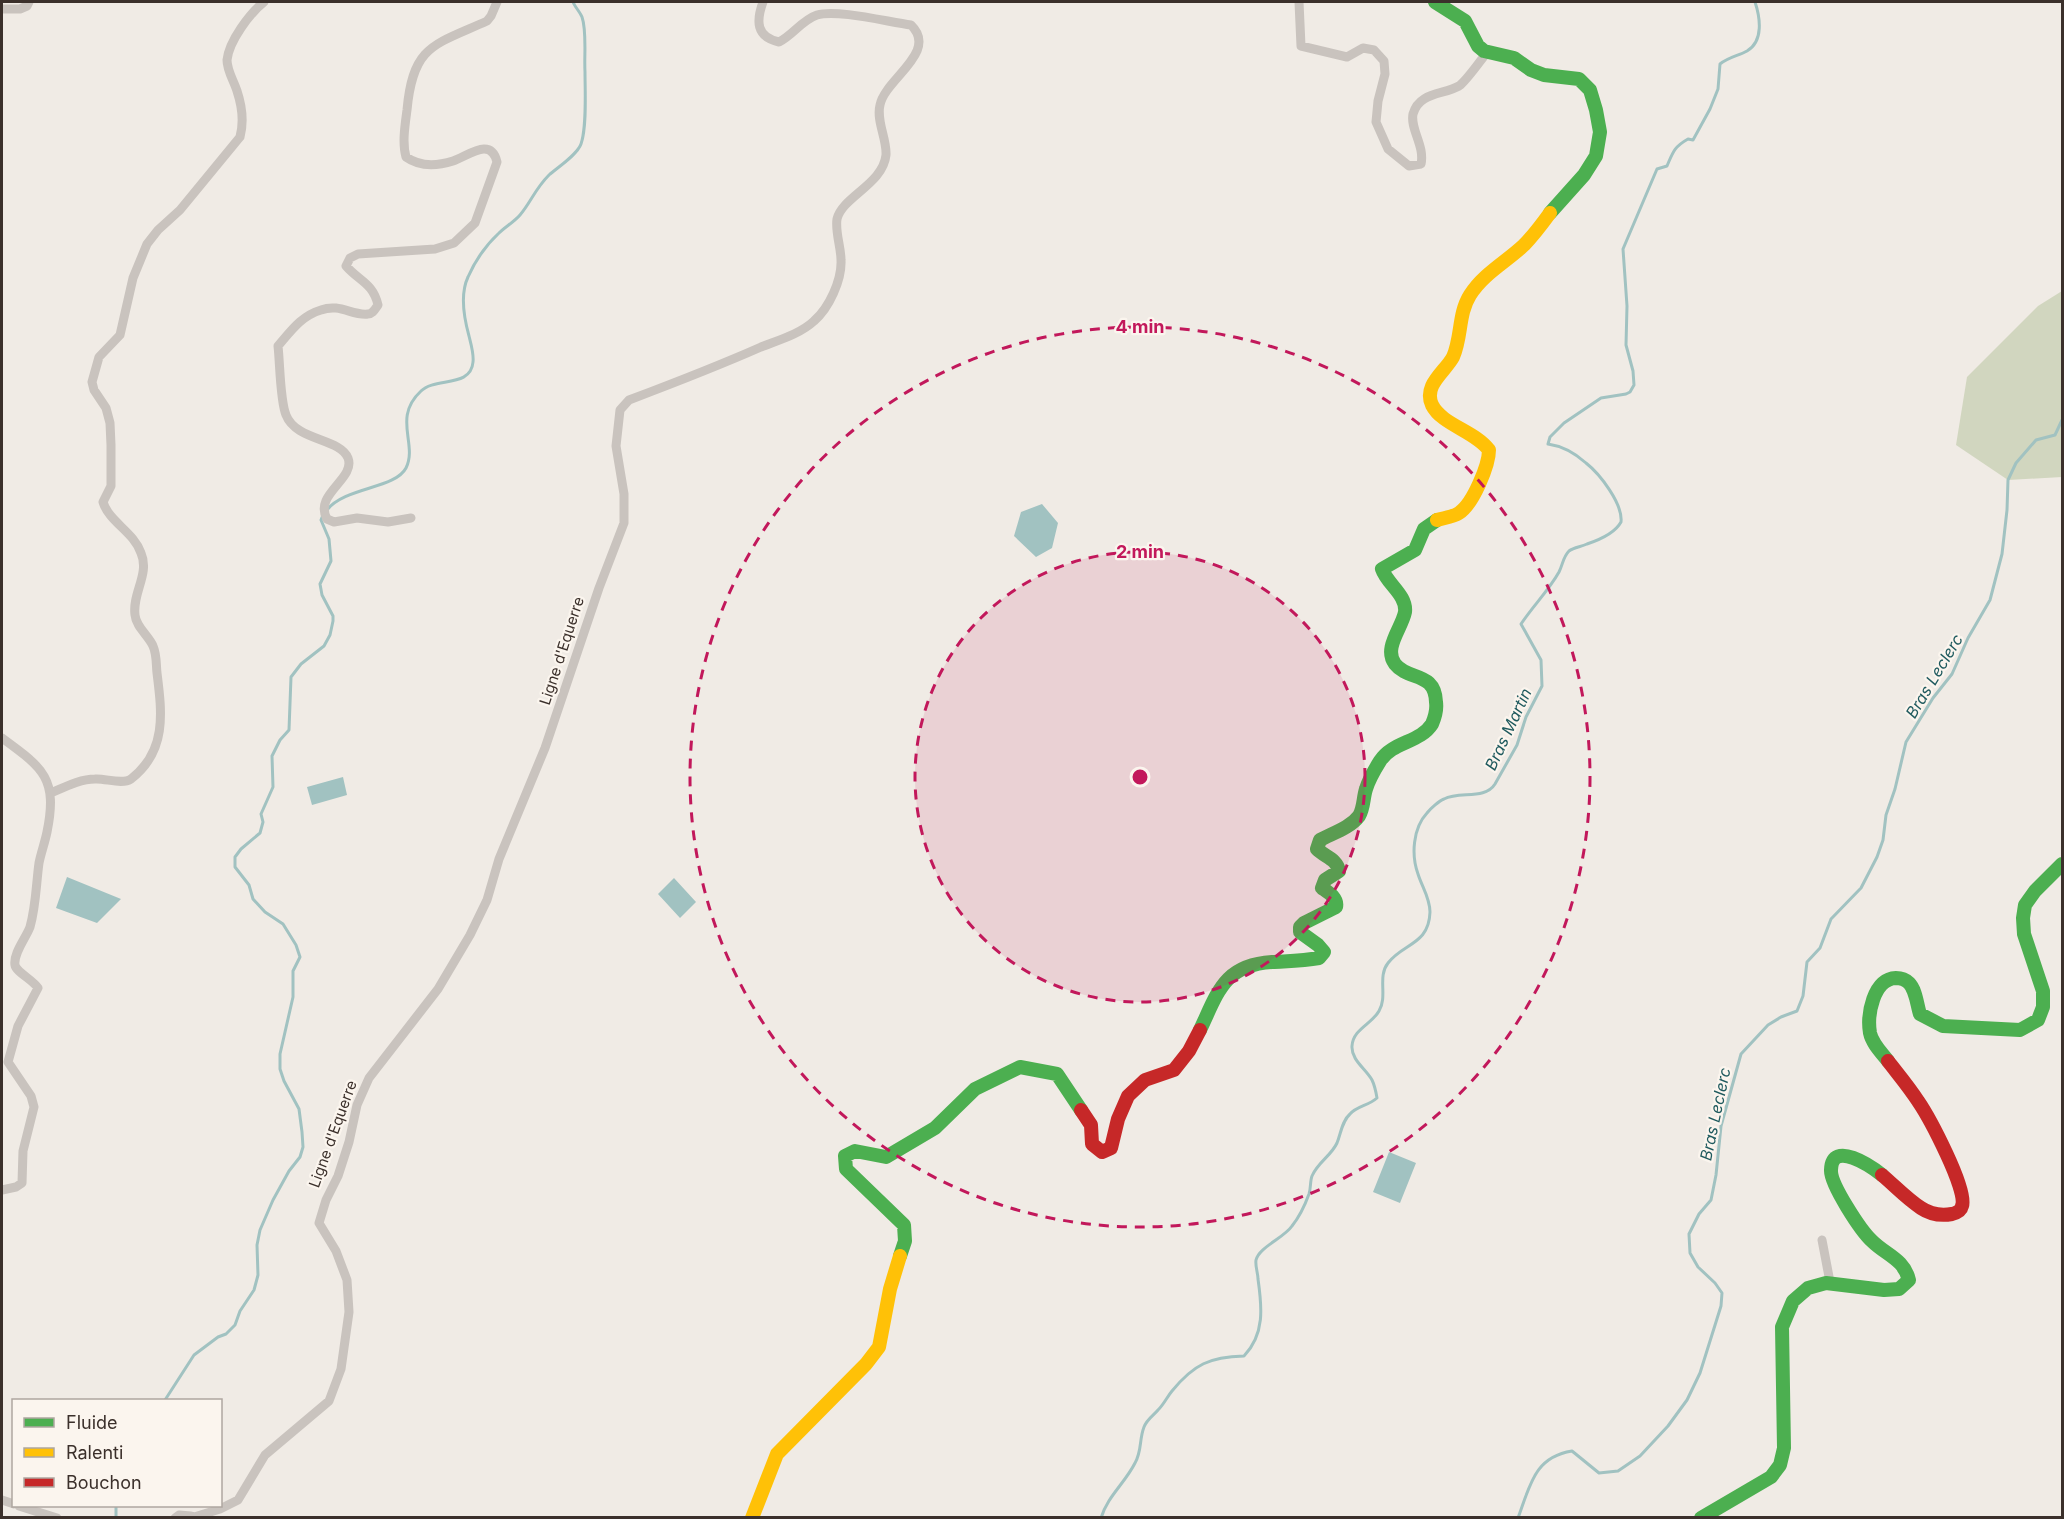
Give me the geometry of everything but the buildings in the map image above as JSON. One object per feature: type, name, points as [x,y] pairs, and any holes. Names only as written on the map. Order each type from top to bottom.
[{"type":"street","points":[[2,9],[20,9],[27,6],[29,2]]},
{"type":"street","points":[[51,793],[84,780],[124,782],[129,780],[150,757],[157,740],[162,705],[155,653],[135,619],[134,611],[135,599],[144,571],[144,559],[136,542],[103,502],[111,486],[110,423],[106,408],[94,390],[92,382],[99,357],[120,335],[133,278],[147,244],[158,230],[180,210],[240,137],[243,127],[242,114],[227,60],[245,21],[264,2]]},
{"type":"street","points":[[411,518],[388,522],[357,518],[334,522],[327,519],[324,509],[327,499],[347,471],[349,462],[347,456],[328,442],[305,434],[292,425],[285,414],[278,346],[301,319],[321,309],[335,307],[368,314],[374,311],[378,305],[375,294],[370,286],[346,266],[350,258],[358,254],[435,249],[454,243],[475,223],[497,162],[495,155],[483,148],[457,160],[430,165],[419,164],[406,157],[409,89],[418,62],[430,48],[487,21],[497,2]]},
{"type":"street","name":"Ligne d'Equerre","points":[[191,1517],[220,1509],[238,1500],[265,1455],[329,1401],[341,1369],[349,1312],[347,1280],[336,1251],[319,1223],[326,1200],[338,1176],[349,1142],[357,1105],[369,1078],[438,989],[470,934],[487,900],[499,859],[546,748],[599,588],[624,523],[624,494],[616,446],[620,410],[629,400],[801,330],[815,321],[833,298],[842,262],[837,219],[842,210],[882,168],[886,154],[879,106],[887,88],[908,67],[920,43],[917,31],[910,25],[838,14],[817,15],[805,22],[788,38],[779,42],[769,40],[760,29],[758,18],[763,2]]},
{"type":"street","points":[[1299,2],[1301,46],[1347,57],[1363,48],[1374,50],[1384,60],[1385,74],[1378,101],[1376,122],[1388,149],[1409,166],[1421,165],[1423,155],[1412,118],[1416,105],[1434,93],[1459,86],[1486,54]]},
{"type":"street","points":[[752,1518],[777,1454],[866,1364],[879,1347],[890,1289],[904,1241],[904,1225],[846,1169],[845,1156],[855,1151],[886,1157],[935,1128],[975,1089],[1020,1067],[1057,1074],[1091,1125],[1092,1144],[1102,1152],[1111,1148],[1122,1104],[1126,1097],[1131,1090],[1156,1073],[1174,1070],[1190,1049],[1231,973],[1244,966],[1267,961],[1319,958],[1324,952],[1321,946],[1299,931],[1300,925],[1305,920],[1327,912],[1336,907],[1337,903],[1335,898],[1322,888],[1325,879],[1338,871],[1339,866],[1336,861],[1321,854],[1317,849],[1320,840],[1359,815],[1366,789],[1382,758],[1390,749],[1419,736],[1433,723],[1437,706],[1435,693],[1428,681],[1396,666],[1392,660],[1391,649],[1402,624],[1405,610],[1404,600],[1384,579],[1382,569],[1415,550],[1424,529],[1432,522],[1459,513],[1470,501],[1489,460],[1490,450],[1486,444],[1441,415],[1433,405],[1430,396],[1432,387],[1453,356],[1465,305],[1471,293],[1527,242],[1592,165],[1600,150],[1601,133],[1596,107],[1590,90],[1583,81],[1573,76],[1545,76],[1534,73],[1516,59],[1506,55],[1486,54],[1478,46],[1467,22],[1435,2]]},
{"type":"street","points":[[2,738],[38,768],[48,782],[51,793],[47,831],[39,861],[35,908],[15,965],[38,988],[18,1026],[8,1062],[31,1096],[34,1107],[23,1151],[22,1183],[2,1190]]},
{"type":"street","points":[[1701,1518],[1771,1477],[1780,1465],[1784,1448],[1782,1327],[1785,1313],[1794,1299],[1811,1286],[1830,1282],[1892,1292],[1903,1289],[1909,1280],[1904,1264],[1869,1239],[1859,1226],[1834,1182],[1830,1172],[1833,1162],[1839,1156],[1849,1155],[1881,1173],[1919,1208],[1932,1213],[1945,1215],[1958,1212],[1963,1206],[1961,1187],[1931,1122],[1920,1102],[1872,1039],[1869,1015],[1875,994],[1883,983],[1894,978],[1905,980],[1912,986],[1920,1014],[1943,1026],[2020,1030],[2038,1020],[2043,1007],[2043,991],[2024,934],[2025,905],[2035,891],[2062,864]]},
{"type":"street","points":[[1822,1240],[1830,1282]]},
{"type":"street","points":[[22,1507],[57,1518]]},
{"type":"street","points":[[175,1518],[179,1515],[191,1517]]},
{"type":"green space","points":[[2062,291],[2062,477],[2008,480],[1956,445],[1967,377],[2038,306]]},
{"type":"water","points":[[1042,504],[1058,523],[1052,548],[1036,557],[1014,536],[1021,512]]},
{"type":"water","points":[[343,777],[347,795],[312,805],[307,787]]},
{"type":"water","points":[[67,877],[121,899],[97,923],[56,908]]},
{"type":"water","points":[[674,878],[696,902],[680,918],[658,894]]},
{"type":"water","points":[[1389,1152],[1416,1163],[1400,1203],[1373,1192]]},
{"type":"waterway","points":[[327,510],[335,502],[345,497],[392,480],[406,468],[409,459],[408,411],[413,401],[427,387],[459,379],[471,370],[473,356],[463,298],[468,277],[474,265],[494,238],[520,215],[544,180],[571,157],[581,144],[585,119],[585,36],[582,17],[573,2]]},
{"type":"waterway","name":"Bras Martin","points":[[1101,1518],[1107,1503],[1137,1459],[1145,1424],[1170,1393],[1195,1368],[1212,1360],[1244,1356],[1251,1348],[1259,1329],[1261,1310],[1256,1262],[1258,1255],[1288,1230],[1297,1218],[1309,1194],[1312,1176],[1337,1143],[1347,1117],[1356,1109],[1377,1098],[1372,1080],[1356,1060],[1352,1046],[1356,1035],[1376,1016],[1382,1005],[1383,974],[1388,963],[1420,937],[1429,923],[1429,902],[1414,859],[1419,826],[1429,811],[1442,800],[1479,794],[1491,789],[1495,784],[1517,745],[1526,717],[1542,686],[1541,660],[1521,624],[1555,579],[1569,551],[1606,536],[1621,522],[1621,515],[1614,498],[1598,474],[1573,454],[1548,444],[1550,437],[1564,423],[1601,398],[1626,394],[1634,385],[1626,345],[1627,306],[1623,249],[1657,169],[1667,166],[1677,147],[1688,139],[1693,140],[1710,109],[1718,89],[1720,64],[1747,51],[1756,41],[1759,21],[1755,2]]},
{"type":"waterway","name":"Bras Leclerc","points":[[1518,1518],[1530,1484],[1541,1466],[1549,1460],[1559,1454],[1572,1451],[1599,1473],[1618,1471],[1640,1456],[1668,1426],[1687,1400],[1700,1373],[1721,1306],[1722,1293],[1698,1267],[1690,1253],[1689,1234],[1699,1214],[1711,1200],[1721,1126],[1741,1054],[1768,1025],[1797,1011],[1803,996],[1807,962],[1820,948],[1831,919],[1861,888],[1877,857],[1906,742],[1933,698],[1952,674],[1968,638],[1990,600],[2002,554],[2008,480],[2016,463],[2036,440],[2055,435],[2062,420]]},
{"type":"waterway","points":[[166,1399],[194,1355],[218,1337],[226,1334],[235,1325],[240,1311],[254,1290],[258,1275],[257,1245],[260,1230],[273,1200],[289,1171],[300,1157],[303,1147],[299,1109],[280,1069],[280,1054],[293,997],[293,971],[300,957],[296,945],[283,924],[265,912],[253,899],[249,885],[235,867],[235,857],[260,833],[263,822],[261,814],[273,787],[272,756],[280,740],[289,730],[291,677],[301,664],[324,646],[330,635],[333,616],[322,595],[320,584],[331,561],[329,539],[321,520],[323,515]]},
{"type":"waterway","points":[[116,1507],[116,1518]]},
{"type":"traffic: fast","points":[[1435,2],[1465,21],[1478,46],[1484,51],[1514,58],[1531,70],[1544,75],[1579,79],[1590,90],[1600,132],[1596,156],[1584,175],[1550,213]]},
{"type":"traffic: fast","points":[[1200,1030],[1218,993],[1233,975],[1256,964],[1319,958],[1324,952],[1300,932],[1300,927],[1304,923],[1336,907],[1334,898],[1322,888],[1325,880],[1339,871],[1333,861],[1317,849],[1320,840],[1346,827],[1359,816],[1369,782],[1385,754],[1421,735],[1432,724],[1436,705],[1431,685],[1400,669],[1392,658],[1392,645],[1403,618],[1405,606],[1382,569],[1415,550],[1424,529],[1437,520]]},
{"type":"traffic: fast","points":[[1888,1061],[1873,1040],[1869,1026],[1873,999],[1882,984],[1888,980],[1898,978],[1907,982],[1913,990],[1920,1014],[1943,1026],[2020,1030],[2038,1020],[2043,1007],[2043,991],[2024,934],[2023,918],[2025,905],[2035,891],[2062,864]]},
{"type":"traffic: fast","points":[[900,1256],[905,1241],[904,1225],[846,1169],[845,1156],[855,1151],[886,1157],[935,1128],[975,1089],[1020,1067],[1057,1074],[1081,1110]]},
{"type":"traffic: fast","points":[[1701,1518],[1771,1477],[1780,1465],[1784,1448],[1782,1327],[1793,1301],[1808,1288],[1826,1283],[1884,1290],[1899,1289],[1909,1280],[1899,1262],[1872,1241],[1861,1228],[1835,1186],[1831,1170],[1833,1161],[1845,1156],[1870,1166],[1882,1175]]},
{"type":"traffic: slow","points":[[1437,520],[1459,513],[1470,501],[1483,474],[1489,450],[1476,438],[1443,418],[1432,405],[1430,391],[1453,357],[1466,302],[1470,295],[1488,274],[1524,245],[1550,213]]},
{"type":"traffic: slow","points":[[752,1518],[777,1454],[866,1364],[879,1347],[890,1289],[900,1256]]},
{"type":"traffic: jam","points":[[1081,1110],[1091,1125],[1092,1144],[1102,1152],[1111,1148],[1118,1119],[1128,1096],[1145,1080],[1174,1070],[1189,1051],[1200,1030]]},
{"type":"traffic: jam","points":[[1882,1175],[1911,1201],[1928,1212],[1948,1215],[1961,1208],[1962,1198],[1959,1185],[1938,1137],[1918,1101],[1888,1061]]}]
